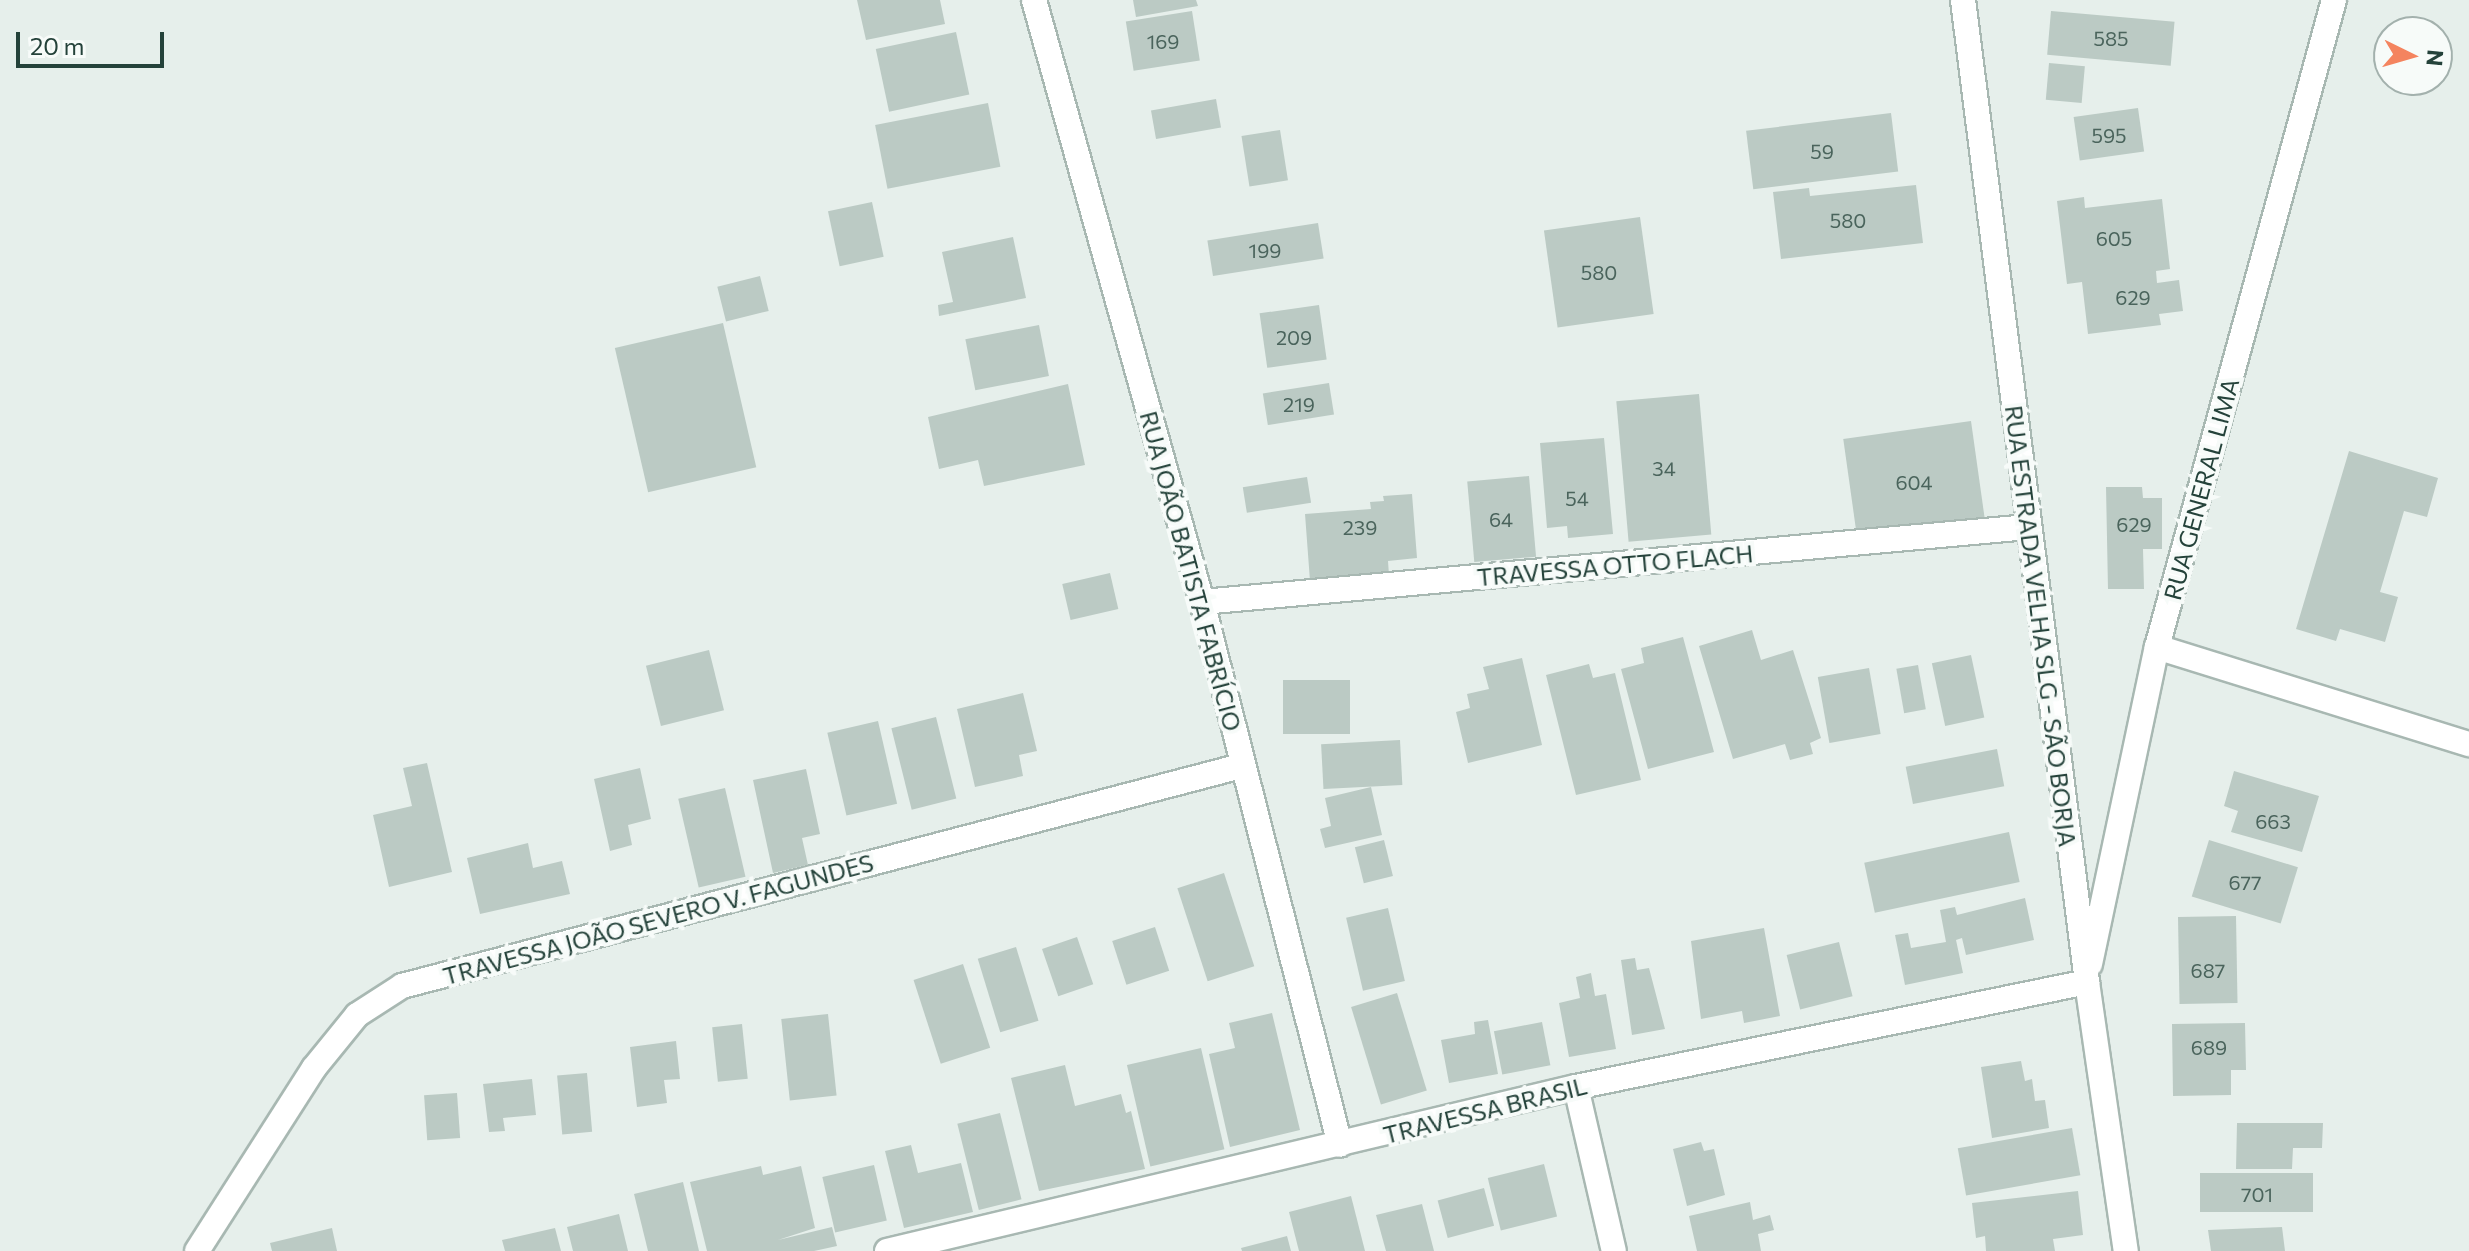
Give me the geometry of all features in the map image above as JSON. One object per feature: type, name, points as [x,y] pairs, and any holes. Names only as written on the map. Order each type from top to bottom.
[{"type":"street","name":"RUA JOÃO BATISTA FABRÍCIO","points":[[1034,0],[1202,602],[1241,766],[1340,1145]]},
{"type":"street","name":"RUA ESTRADA VELHA SLG - SÃO BORJA","points":[[1963,0],[2087,982],[2126,1251]]},
{"type":"street","name":"RUA GENERAL LIMA","points":[[2087,982],[2157,647],[2334,0]]},
{"type":"street","name":"TRAVESSA OTTO FLACH","points":[[1202,602],[2028,527]]},
{"type":"street","points":[[2157,647],[2469,744]]},
{"type":"street","name":"TRAVESSA JOÃO SEVERO V. FAGUNDES","points":[[197,1251],[314,1068],[357,1015],[402,986],[1241,766]]},
{"type":"street","name":"TRAVESSA BRASIL","points":[[887,1251],[1576,1087],[2087,982]]},
{"type":"street","points":[[1576,1087],[1614,1251]]},
{"type":"building","points":[[857,0],[940,0],[945,24],[866,40]]},
{"type":"building","points":[[1133,0],[1196,0],[1198,6],[1136,17]]},
{"type":"building","points":[[1192,11],[1200,60],[1134,71],[1126,21]]},
{"type":"building","points":[[2051,11],[2175,22],[2171,66],[2047,55]]},
{"type":"building","points":[[956,32],[969,95],[889,112],[876,49]]},
{"type":"building","points":[[2049,63],[2085,66],[2082,103],[2046,100]]},
{"type":"building","points":[[1216,99],[1221,128],[1156,139],[1151,110]]},
{"type":"building","points":[[988,103],[1000,167],[888,189],[875,125]]},
{"type":"building","points":[[2138,108],[2144,152],[2080,161],[2074,117]]},
{"type":"building","points":[[1891,113],[1898,172],[1753,189],[1746,131]]},
{"type":"building","points":[[1280,130],[1288,180],[1249,186],[1241,136]]},
{"type":"building","points":[[1916,185],[1923,243],[1781,259],[1773,192],[1809,188],[1810,196]]},
{"type":"building","points":[[2084,197],[2085,208],[2162,199],[2170,269],[2156,271],[2157,283],[2179,280],[2183,311],[2159,314],[2161,325],[2088,334],[2082,282],[2067,284],[2057,201]]},
{"type":"building","points":[[872,202],[884,257],[840,266],[828,211]]},
{"type":"building","points":[[1640,217],[1654,314],[1558,328],[1544,230]]},
{"type":"building","points":[[1318,223],[1324,259],[1213,276],[1207,241]]},
{"type":"building","points":[[1013,237],[1026,298],[939,316],[938,305],[953,302],[942,252]]},
{"type":"building","points":[[760,276],[769,311],[726,322],[717,287]]},
{"type":"building","points":[[1319,305],[1327,359],[1267,368],[1260,313]]},
{"type":"building","points":[[723,323],[756,467],[648,492],[615,348]]},
{"type":"building","points":[[1039,325],[1049,376],[975,390],[965,339]]},
{"type":"building","points":[[1329,383],[1334,415],[1268,425],[1263,393]]},
{"type":"building","points":[[1068,384],[1085,465],[984,486],[978,460],[939,469],[928,417]]},
{"type":"building","points":[[1699,394],[1711,534],[1629,542],[1616,401]]},
{"type":"building","points":[[1971,421],[1985,524],[1858,542],[1843,439]]},
{"type":"building","points":[[1604,438],[1613,534],[1568,538],[1567,526],[1547,528],[1540,443]]},
{"type":"building","points":[[2349,451],[2438,478],[2427,517],[2404,511],[2380,592],[2398,597],[2385,642],[2340,629],[2336,641],[2296,629]]},
{"type":"building","points":[[1529,476],[1536,557],[1474,562],[1467,481]]},
{"type":"building","points":[[1307,477],[1311,503],[1247,513],[1243,487]]},
{"type":"building","points":[[2106,487],[2142,487],[2143,498],[2162,498],[2162,549],[2143,549],[2144,589],[2108,589]]},
{"type":"building","points":[[1412,494],[1417,558],[1388,561],[1389,575],[1310,581],[1305,514],[1371,509],[1370,502],[1384,501],[1383,496]]},
{"type":"building","points":[[1110,573],[1118,609],[1071,620],[1062,584]]},
{"type":"building","points":[[1752,630],[1761,660],[1793,650],[1821,738],[1810,743],[1813,754],[1790,760],[1785,744],[1733,759],[1699,646]]},
{"type":"building","points":[[1683,637],[1714,752],[1648,769],[1621,669],[1644,663],[1641,648]]},
{"type":"building","points":[[709,650],[724,710],[661,726],[646,666]]},
{"type":"building","points":[[1971,655],[1984,718],[1945,726],[1932,663]]},
{"type":"building","points":[[1522,658],[1542,745],[1468,763],[1456,712],[1470,708],[1467,694],[1489,689],[1483,667]]},
{"type":"building","points":[[1589,664],[1593,678],[1615,673],[1641,780],[1576,795],[1546,675]]},
{"type":"building","points":[[1918,665],[1926,709],[1904,713],[1896,669]]},
{"type":"building","points":[[1869,668],[1881,734],[1829,743],[1818,677]]},
{"type":"building","points":[[1283,680],[1350,680],[1350,734],[1283,734]]},
{"type":"building","points":[[1023,693],[1037,751],[1019,755],[1023,776],[975,787],[957,709]]},
{"type":"building","points":[[936,717],[956,799],[912,810],[891,728]]},
{"type":"building","points":[[878,721],[897,804],[846,816],[827,733]]},
{"type":"building","points":[[1400,740],[1402,785],[1323,789],[1321,744]]},
{"type":"building","points":[[1997,749],[2004,786],[1913,804],[1906,767]]},
{"type":"building","points":[[427,763],[452,872],[389,887],[373,815],[412,806],[403,768]]},
{"type":"building","points":[[640,768],[651,819],[628,825],[632,845],[610,851],[594,779]]},
{"type":"building","points":[[806,769],[820,834],[802,838],[808,865],[773,873],[753,780]]},
{"type":"building","points":[[2234,771],[2319,796],[2302,852],[2231,832],[2238,811],[2224,806]]},
{"type":"building","points":[[1371,787],[1382,835],[1325,848],[1320,829],[1331,826],[1325,798]]},
{"type":"building","points":[[725,788],[745,877],[699,887],[678,799]]},
{"type":"building","points":[[2009,832],[2020,882],[1875,913],[1864,863]]},
{"type":"building","points":[[1384,840],[1393,876],[1364,883],[1355,847]]},
{"type":"building","points":[[2209,840],[2298,867],[2281,924],[2192,896]]},
{"type":"building","points":[[528,843],[533,868],[562,861],[570,894],[480,914],[467,858]]},
{"type":"building","points":[[1224,873],[1254,966],[1208,981],[1177,888]]},
{"type":"building","points":[[2025,898],[2034,940],[1966,955],[1962,938],[1956,940],[1963,973],[1905,985],[1895,935],[1908,933],[1911,948],[1946,942],[1940,910],[1955,907],[1957,915]]},
{"type":"building","points":[[1388,908],[1405,981],[1363,991],[1346,918]]},
{"type":"building","points":[[2236,916],[2238,1003],[2180,1004],[2178,917]]},
{"type":"building","points":[[1155,927],[1169,971],[1126,985],[1112,941]]},
{"type":"building","points":[[1764,928],[1780,1016],[1744,1023],[1742,1011],[1701,1019],[1691,941]]},
{"type":"building","points":[[1077,937],[1093,984],[1058,996],[1042,949]]},
{"type":"building","points":[[1839,942],[1853,996],[1800,1009],[1787,955]]},
{"type":"building","points":[[1016,947],[1039,1021],[1000,1032],[978,959]]},
{"type":"building","points":[[1635,958],[1637,970],[1649,968],[1665,1029],[1632,1035],[1621,960]]},
{"type":"building","points":[[963,964],[990,1048],[941,1064],[914,980]]},
{"type":"building","points":[[1591,973],[1595,996],[1606,994],[1616,1049],[1569,1057],[1559,1003],[1580,998],[1576,977]]},
{"type":"building","points":[[1397,993],[1427,1091],[1381,1105],[1351,1007]]},
{"type":"building","points":[[1272,1013],[1300,1130],[1230,1147],[1209,1054],[1235,1048],[1229,1023]]},
{"type":"building","points":[[828,1014],[837,1096],[790,1100],[781,1019]]},
{"type":"building","points":[[1488,1020],[1498,1074],[1449,1083],[1441,1040],[1475,1034],[1474,1022]]},
{"type":"building","points":[[1542,1022],[1550,1065],[1502,1075],[1494,1031]]},
{"type":"building","points":[[2245,1023],[2246,1070],[2231,1070],[2231,1095],[2173,1096],[2172,1024]]},
{"type":"building","points":[[742,1024],[748,1079],[718,1082],[712,1027]]},
{"type":"building","points":[[676,1041],[680,1079],[664,1080],[667,1103],[637,1107],[630,1047]]},
{"type":"building","points":[[1201,1048],[1224,1149],[1150,1166],[1127,1065]]},
{"type":"building","points":[[2021,1061],[2025,1081],[2032,1079],[2035,1101],[2045,1100],[2049,1128],[1992,1138],[1981,1067]]},
{"type":"building","points":[[1065,1065],[1075,1106],[1121,1094],[1126,1113],[1131,1111],[1145,1169],[1039,1191],[1011,1078]]},
{"type":"building","points":[[587,1073],[592,1132],[562,1134],[557,1076]]},
{"type":"building","points":[[532,1079],[536,1115],[503,1118],[505,1131],[489,1132],[483,1084]]},
{"type":"building","points":[[457,1093],[460,1138],[427,1140],[424,1095]]},
{"type":"building","points":[[1000,1113],[1022,1199],[979,1210],[957,1124]]},
{"type":"building","points":[[2237,1123],[2323,1123],[2322,1148],[2293,1148],[2292,1169],[2236,1169]]},
{"type":"building","points":[[2072,1128],[2080,1175],[1966,1195],[1958,1148]]},
{"type":"building","points":[[1701,1142],[1704,1151],[1714,1149],[1725,1195],[1687,1206],[1673,1149]]},
{"type":"building","points":[[911,1145],[918,1173],[961,1163],[973,1212],[904,1228],[885,1151]]},
{"type":"building","points":[[1544,1164],[1557,1216],[1501,1230],[1488,1178]]},
{"type":"building","points":[[874,1165],[887,1221],[835,1232],[822,1177]]},
{"type":"building","points":[[761,1166],[763,1175],[801,1166],[815,1228],[778,1240],[832,1227],[837,1246],[814,1251],[707,1251],[690,1182]]},
{"type":"building","points":[[2200,1173],[2313,1173],[2313,1212],[2200,1212]]},
{"type":"building","points":[[683,1182],[699,1251],[648,1251],[634,1194]]},
{"type":"building","points":[[1484,1188],[1494,1226],[1448,1238],[1438,1200]]},
{"type":"building","points":[[2078,1191],[2083,1235],[2053,1239],[2055,1251],[1986,1251],[1985,1236],[1976,1238],[1972,1203]]},
{"type":"building","points":[[1351,1196],[1365,1251],[1299,1251],[1289,1212]]},
{"type":"building","points":[[1750,1202],[1753,1220],[1770,1215],[1774,1230],[1758,1234],[1761,1251],[1697,1251],[1689,1216]]},
{"type":"building","points":[[1422,1204],[1434,1251],[1386,1251],[1376,1215]]},
{"type":"building","points":[[619,1214],[628,1251],[573,1251],[567,1227]]},
{"type":"building","points":[[2282,1227],[2285,1251],[2211,1251],[2208,1230]]},
{"type":"building","points":[[332,1228],[337,1251],[272,1251],[270,1243]]},
{"type":"building","points":[[555,1228],[561,1251],[505,1251],[502,1240]]},
{"type":"building","points":[[1287,1236],[1291,1251],[1242,1251],[1241,1248]]}]
